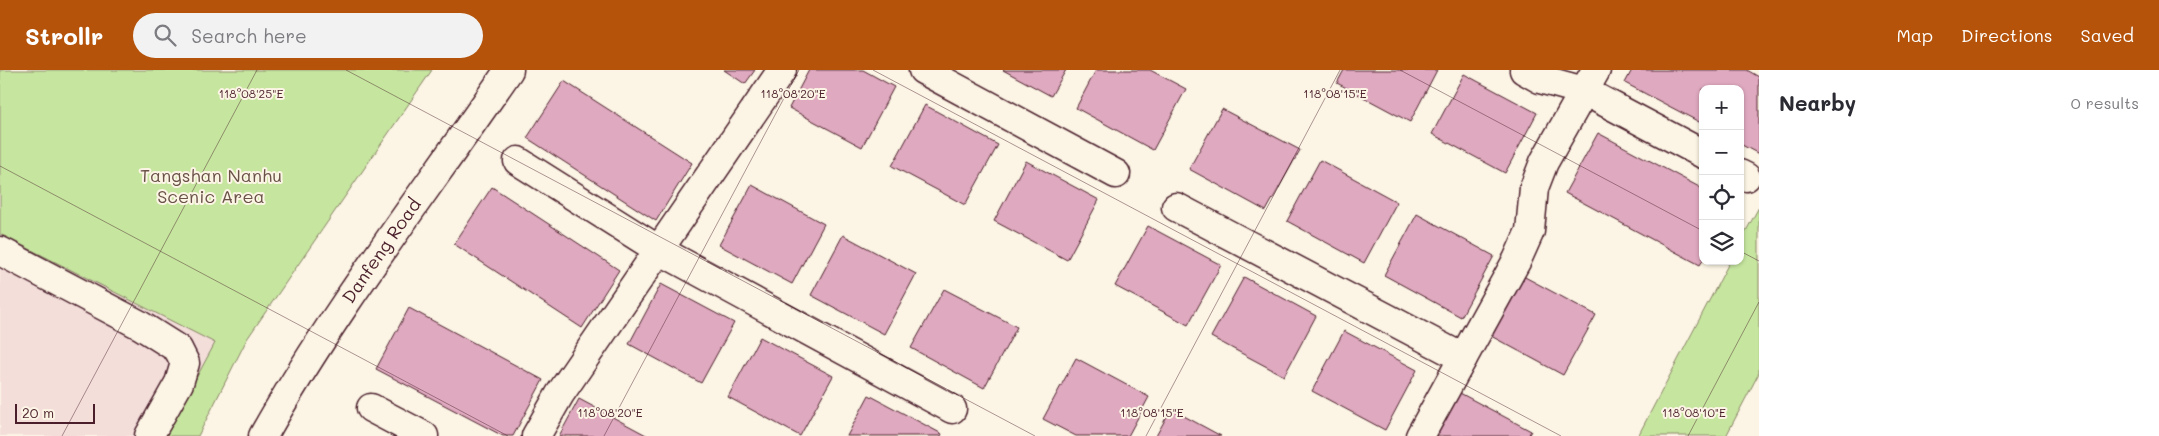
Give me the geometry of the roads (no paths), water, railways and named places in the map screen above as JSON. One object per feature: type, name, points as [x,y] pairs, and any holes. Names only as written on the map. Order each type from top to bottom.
[{"type":"main road","name":"Danfeng Road","points":[[263,436],[294,381],[346,301],[509,70]]},
{"type":"main road","points":[[536,436],[560,394],[782,70]]},
{"type":"main road","points":[[923,70],[1116,174]]},
{"type":"main road","points":[[1524,70],[1540,79],[1590,81],[1699,151]]},
{"type":"main road","points":[[1420,436],[1517,260],[1530,231],[1534,188],[1544,162],[1590,81]]},
{"type":"main road","points":[[518,161],[659,250],[952,409]]},
{"type":"main road","points":[[1176,207],[1463,358]]},
{"type":"main road","points":[[0,251],[140,325],[178,349],[185,362],[179,382],[149,436]]},
{"type":"main road","points":[[371,408],[424,436]]},
{"type":"park label","name":"Tangshan Nanhu Scenic Area","points":[[211,186]]}]
